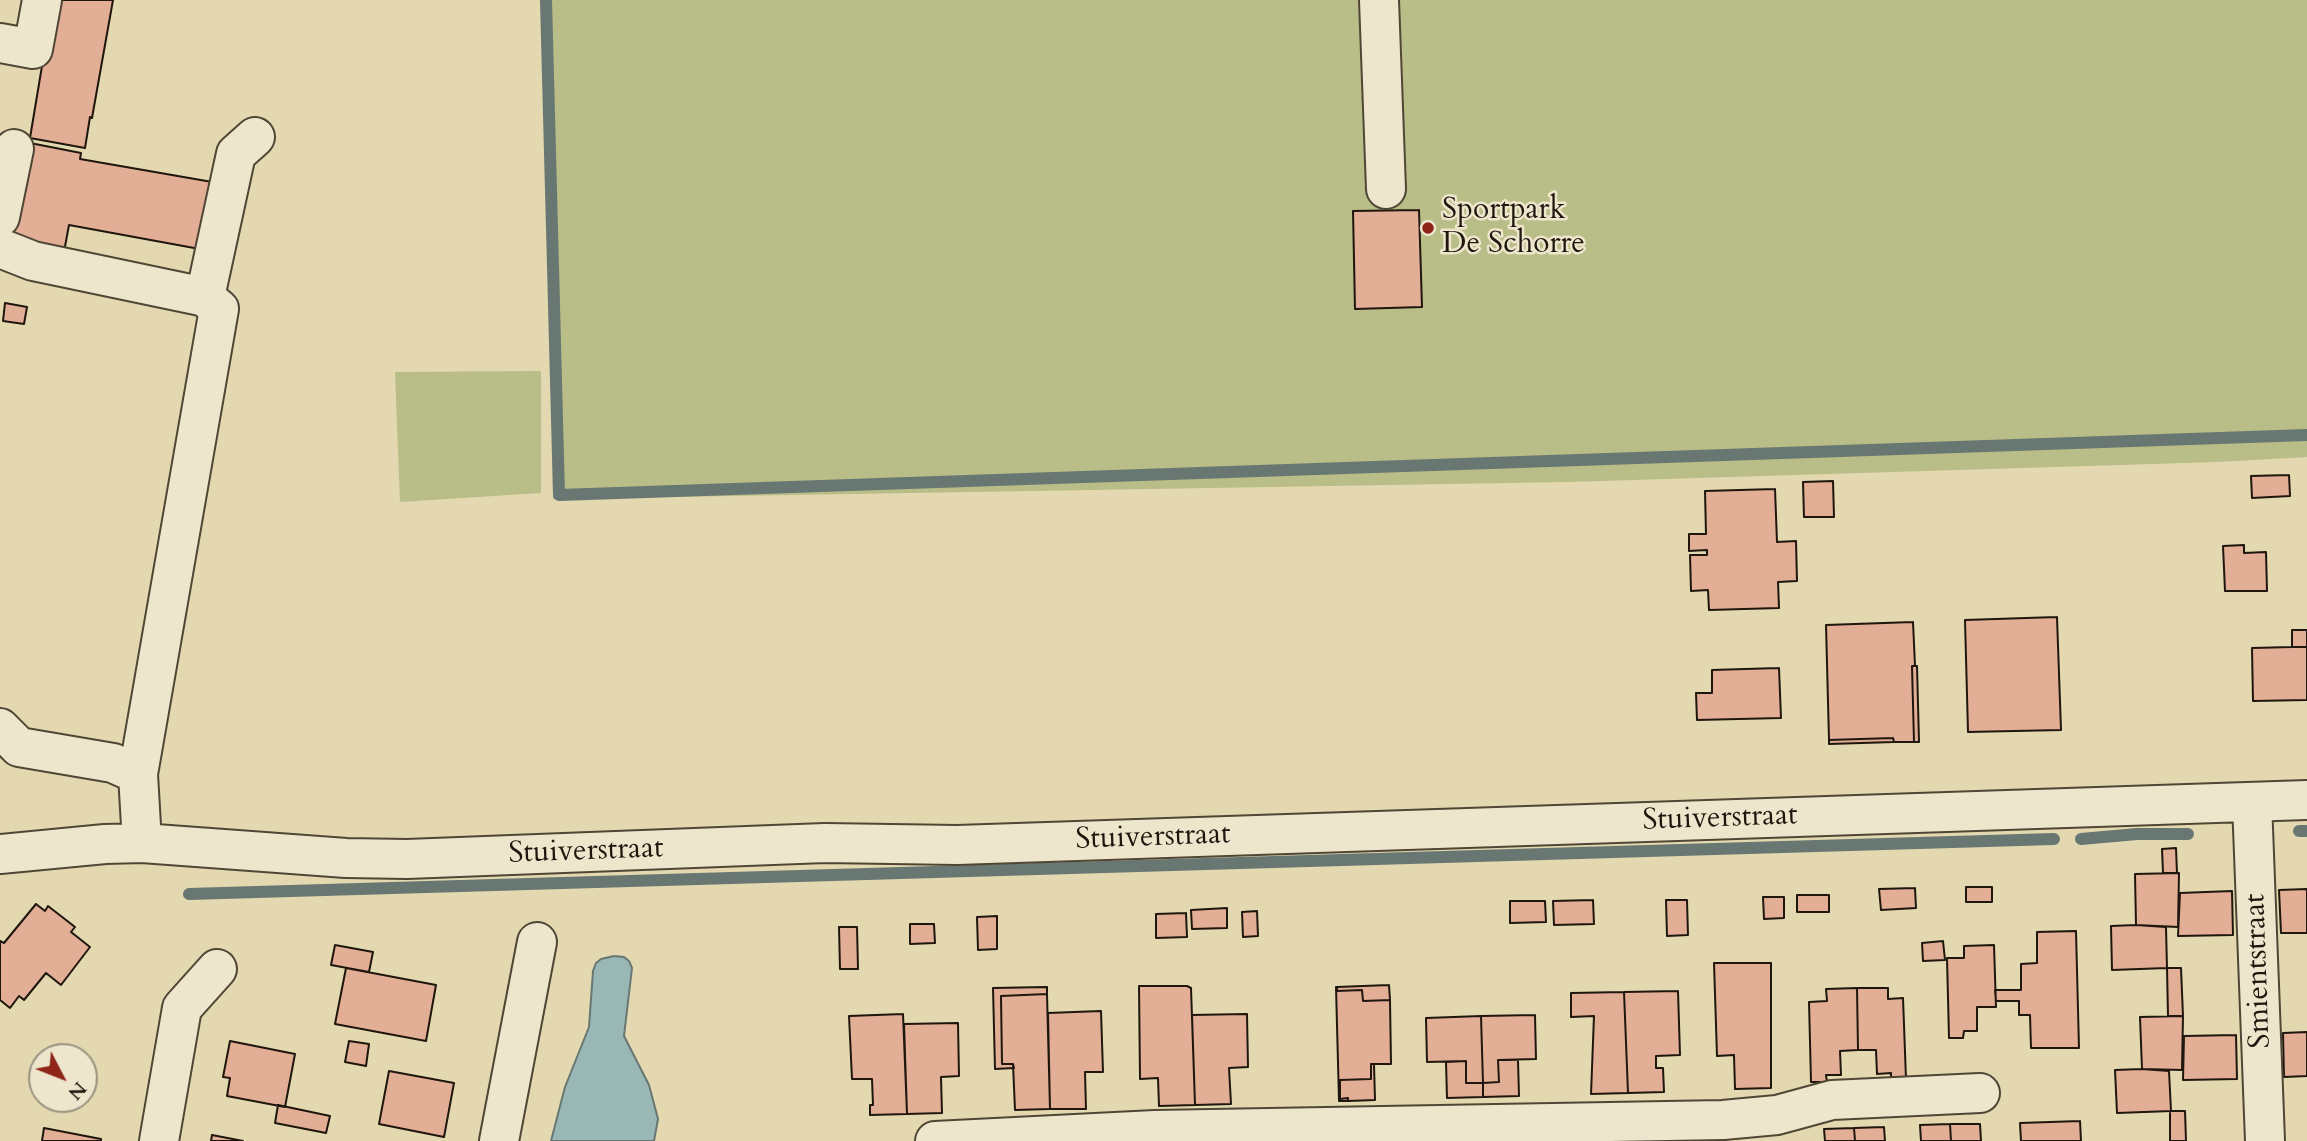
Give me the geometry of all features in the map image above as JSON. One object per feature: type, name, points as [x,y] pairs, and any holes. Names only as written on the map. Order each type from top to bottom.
[{"type":"street","points":[[0,43],[33,49],[42,0]]},
{"type":"street","points":[[1379,0],[1386,189]]},
{"type":"street","points":[[205,297],[236,154],[255,137]]},
{"type":"street","points":[[0,217],[14,149]]},
{"type":"street","points":[[0,248],[33,261],[205,297],[219,309],[138,774],[142,843]]},
{"type":"street","points":[[0,727],[19,747],[113,763],[138,774]]},
{"type":"street","name":"Stuiverstraat","points":[[0,854],[142,843],[346,858],[407,859],[825,843],[957,845],[2307,800]]},
{"type":"street","name":"Smientstraat","points":[[2252,802],[2265,1141]]},
{"type":"street","points":[[499,1141],[537,942]]},
{"type":"street","points":[[159,1141],[181,1008],[217,969]]},
{"type":"street","points":[[935,1141],[1153,1135],[1723,1130],[1832,1100],[1980,1093]]},
{"type":"green space","name":"Sportpark De Schorre","points":[[548,0],[2307,0],[2307,457],[1568,482],[553,499]]},
{"type":"green space","points":[[541,371],[541,493],[400,502],[395,372]]},
{"type":"water","points":[[624,957],[632,968],[624,1036],[649,1085],[658,1119],[654,1141],[551,1141],[565,1087],[589,1027],[593,971],[601,959]]},
{"type":"building","points":[[53,0],[113,0],[85,148],[30,138]]},
{"type":"building","points":[[30,143],[81,153],[80,159],[218,183],[205,250],[69,225],[64,252],[12,239]]},
{"type":"building","points":[[1419,210],[1422,307],[1355,309],[1353,211]]},
{"type":"building","points":[[5,303],[27,307],[24,324],[3,321]]},
{"type":"building","points":[[2289,475],[2290,496],[2252,498],[2251,476]]},
{"type":"building","points":[[1833,481],[1834,517],[1804,517],[1803,482]]},
{"type":"building","points":[[1775,489],[1777,542],[1796,541],[1797,581],[1778,582],[1779,608],[1709,610],[1708,590],[1691,591],[1690,555],[1707,555],[1707,550],[1689,551],[1689,534],[1706,534],[1705,491]]},
{"type":"building","points":[[2244,545],[2244,553],[2266,552],[2267,591],[2225,591],[2223,546]]},
{"type":"building","points":[[2057,617],[2061,730],[1968,732],[1965,620]]},
{"type":"building","points":[[1913,622],[1914,742],[1894,742],[1893,738],[1829,740],[1826,625]]},
{"type":"building","points":[[2292,630],[2307,630],[2307,647],[2292,647]]},
{"type":"building","points":[[2307,647],[2307,700],[2253,701],[2252,648]]},
{"type":"building","points":[[1912,666],[1917,666],[1919,742],[1914,742]]},
{"type":"building","points":[[1779,668],[1781,718],[1697,720],[1696,693],[1712,693],[1712,670]]},
{"type":"building","points":[[1893,738],[1894,742],[1829,744],[1829,740]]},
{"type":"building","points":[[2176,848],[2177,873],[2163,873],[2162,849]]},
{"type":"building","points":[[2179,873],[2178,927],[2136,925],[2135,874]]},
{"type":"building","points":[[1966,887],[1992,887],[1992,902],[1966,902]]},
{"type":"building","points":[[1915,888],[1916,908],[1881,910],[1879,889]]},
{"type":"building","points":[[2307,889],[2307,933],[2281,933],[2279,890]]},
{"type":"building","points":[[2232,891],[2233,935],[2178,936],[2180,893]]},
{"type":"building","points":[[1797,895],[1829,895],[1829,912],[1797,912]]},
{"type":"building","points":[[1763,897],[1784,897],[1784,918],[1764,919]]},
{"type":"building","points":[[1593,900],[1594,924],[1554,925],[1553,901]]},
{"type":"building","points":[[1666,900],[1687,900],[1688,935],[1667,936]]},
{"type":"building","points":[[1510,901],[1545,901],[1546,922],[1510,923]]},
{"type":"building","points":[[36,904],[45,911],[48,906],[75,927],[71,932],[90,947],[61,985],[46,973],[24,1000],[19,996],[10,1008],[0,1000],[0,941],[4,943]]},
{"type":"building","points":[[1227,908],[1227,928],[1192,929],[1191,910]]},
{"type":"building","points":[[1257,911],[1258,936],[1243,937],[1242,912]]},
{"type":"building","points":[[1186,913],[1187,937],[1156,938],[1156,914]]},
{"type":"building","points":[[997,916],[997,949],[978,950],[977,917]]},
{"type":"building","points":[[910,924],[934,924],[935,943],[910,944]]},
{"type":"building","points":[[2111,926],[2166,927],[2167,968],[2112,970]]},
{"type":"building","points":[[839,927],[857,927],[858,969],[840,969]]},
{"type":"building","points":[[2076,931],[2079,1048],[2031,1048],[2030,1015],[2019,1015],[2019,1001],[1996,1001],[1995,990],[2021,990],[2021,964],[2037,963],[2037,932]]},
{"type":"building","points":[[1943,941],[1945,960],[1923,961],[1922,943]]},
{"type":"building","points":[[335,945],[373,952],[369,972],[331,965]]},
{"type":"building","points":[[1994,945],[1996,1007],[1977,1007],[1977,1031],[1964,1031],[1963,1038],[1949,1038],[1947,958],[1964,958],[1964,946]]},
{"type":"building","points":[[1714,963],[1771,963],[1771,1088],[1735,1089],[1734,1055],[1717,1056]]},
{"type":"building","points":[[346,968],[436,985],[426,1041],[335,1024]]},
{"type":"building","points":[[2167,968],[2181,968],[2183,1016],[2168,1016]]},
{"type":"building","points":[[1389,985],[1390,1000],[1363,1001],[1362,990],[1337,991],[1337,987]]},
{"type":"building","points":[[1139,986],[1191,988],[1195,1105],[1159,1106],[1158,1078],[1140,1079]]},
{"type":"building","points":[[1047,987],[1047,994],[1001,996],[1002,1064],[1013,1064],[1014,1068],[995,1069],[993,988]]},
{"type":"building","points":[[1336,987],[1337,991],[1362,990],[1363,1001],[1390,1000],[1391,1064],[1371,1064],[1371,1079],[1340,1080],[1340,1099],[1348,1098],[1348,1101],[1339,1101]]},
{"type":"building","points":[[1857,988],[1888,988],[1888,999],[1903,998],[1906,1079],[1891,1079],[1891,1073],[1877,1074],[1876,1050],[1858,1050]]},
{"type":"building","points":[[1857,988],[1858,1050],[1840,1051],[1841,1075],[1826,1075],[1827,1082],[1811,1082],[1809,1002],[1827,1001],[1826,989]]},
{"type":"building","points":[[1678,991],[1680,1055],[1656,1056],[1656,1068],[1663,1068],[1664,1092],[1628,1093],[1624,992]]},
{"type":"building","points":[[1624,992],[1628,1093],[1591,1094],[1594,1016],[1571,1017],[1571,993]]},
{"type":"building","points":[[1047,994],[1050,1109],[1015,1110],[1013,1064],[1002,1064],[1001,996]]},
{"type":"building","points":[[1101,1011],[1103,1072],[1085,1072],[1086,1109],[1050,1109],[1048,1013]]},
{"type":"building","points":[[903,1014],[907,1114],[870,1115],[870,1105],[873,1105],[872,1079],[852,1079],[849,1016]]},
{"type":"building","points":[[1247,1014],[1248,1067],[1229,1068],[1231,1104],[1195,1105],[1192,1015]]},
{"type":"building","points":[[1535,1015],[1536,1059],[1498,1060],[1499,1082],[1483,1083],[1481,1016]]},
{"type":"building","points":[[1481,1016],[1483,1083],[1466,1083],[1466,1061],[1427,1062],[1426,1018]]},
{"type":"building","points":[[2183,1016],[2182,1070],[2142,1069],[2140,1017]]},
{"type":"building","points":[[958,1023],[959,1076],[941,1077],[942,1113],[907,1114],[904,1024]]},
{"type":"building","points":[[2307,1032],[2307,1076],[2284,1077],[2283,1033]]},
{"type":"building","points":[[2236,1035],[2237,1079],[2183,1080],[2184,1036]]},
{"type":"building","points":[[230,1041],[295,1054],[285,1107],[227,1096],[230,1078],[223,1077]]},
{"type":"building","points":[[349,1041],[369,1044],[366,1066],[345,1062]]},
{"type":"building","points":[[1498,1060],[1518,1060],[1519,1096],[1483,1097],[1483,1083],[1499,1082]]},
{"type":"building","points":[[1466,1061],[1466,1083],[1483,1083],[1483,1097],[1447,1098],[1446,1062]]},
{"type":"building","points":[[1371,1064],[1374,1064],[1375,1100],[1340,1099],[1340,1080],[1371,1079]]},
{"type":"building","points":[[2115,1070],[2169,1071],[2171,1111],[2117,1113]]},
{"type":"building","points":[[389,1071],[454,1083],[444,1137],[379,1124]]},
{"type":"building","points":[[278,1105],[330,1116],[326,1133],[275,1123]]},
{"type":"building","points":[[2170,1111],[2185,1111],[2186,1141],[2170,1141]]},
{"type":"building","points":[[2080,1121],[2081,1141],[2021,1141],[2020,1123]]},
{"type":"building","points":[[1950,1124],[1951,1141],[1921,1141],[1920,1125]]},
{"type":"building","points":[[1950,1124],[1980,1124],[1981,1141],[1951,1141]]},
{"type":"building","points":[[1884,1127],[1885,1141],[1855,1141],[1854,1128]]},
{"type":"building","points":[[44,1128],[101,1139],[101,1141],[42,1141]]},
{"type":"building","points":[[1854,1128],[1855,1141],[1825,1141],[1824,1129]]},
{"type":"building","points":[[212,1135],[243,1141],[211,1141]]},
{"type":"waterway","points":[[546,0],[559,495],[2307,435]]},
{"type":"waterway","points":[[2299,831],[2307,831]]},
{"type":"waterway","points":[[2081,839],[2137,834],[2188,834]]},
{"type":"waterway","points":[[189,894],[2054,839]]},
{"type":"place","name":"Sportpark De Schorre","points":[[1428,228]]}]
